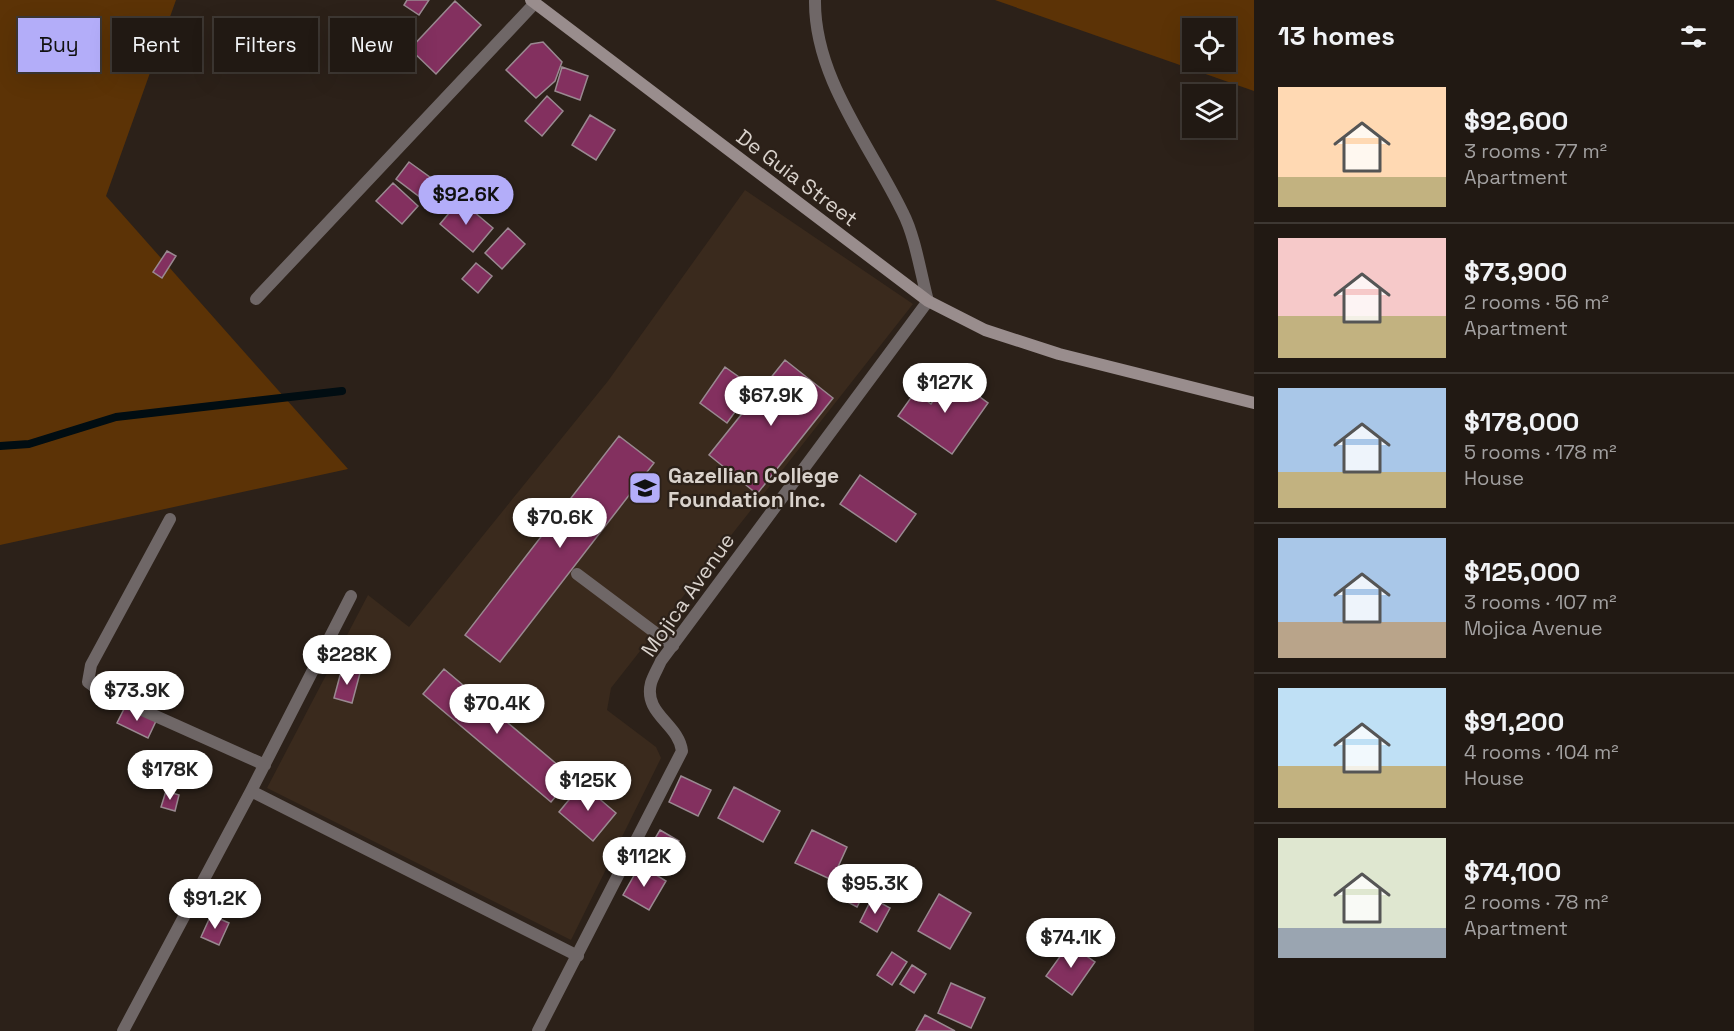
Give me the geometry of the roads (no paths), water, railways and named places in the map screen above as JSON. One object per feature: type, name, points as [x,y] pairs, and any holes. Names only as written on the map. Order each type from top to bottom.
[{"type":"main road","name":"De Guia Street","points":[[533,2],[928,300],[985,330],[1059,354],[1254,403]]},
{"type":"street","points":[[814,0],[814,23],[830,74],[852,120],[905,215],[928,300]]},
{"type":"street","points":[[256,299],[533,2]]},
{"type":"street","name":"Mojica Avenue","points":[[538,1031],[682,751],[678,734],[659,716],[650,698],[651,684],[661,661],[928,300]]},
{"type":"street","points":[[170,519],[91,665],[88,682],[102,692],[265,765]]},
{"type":"street","points":[[578,574],[673,646]]},
{"type":"street","points":[[123,1031],[265,765],[351,596]]},
{"type":"street","points":[[251,791],[578,956]]},
{"type":"waterway","points":[[0,446],[29,444],[116,417],[342,391]]},
{"type":"place","name":"Gazellian College Foundation Inc.","points":[[645,488]]}]
